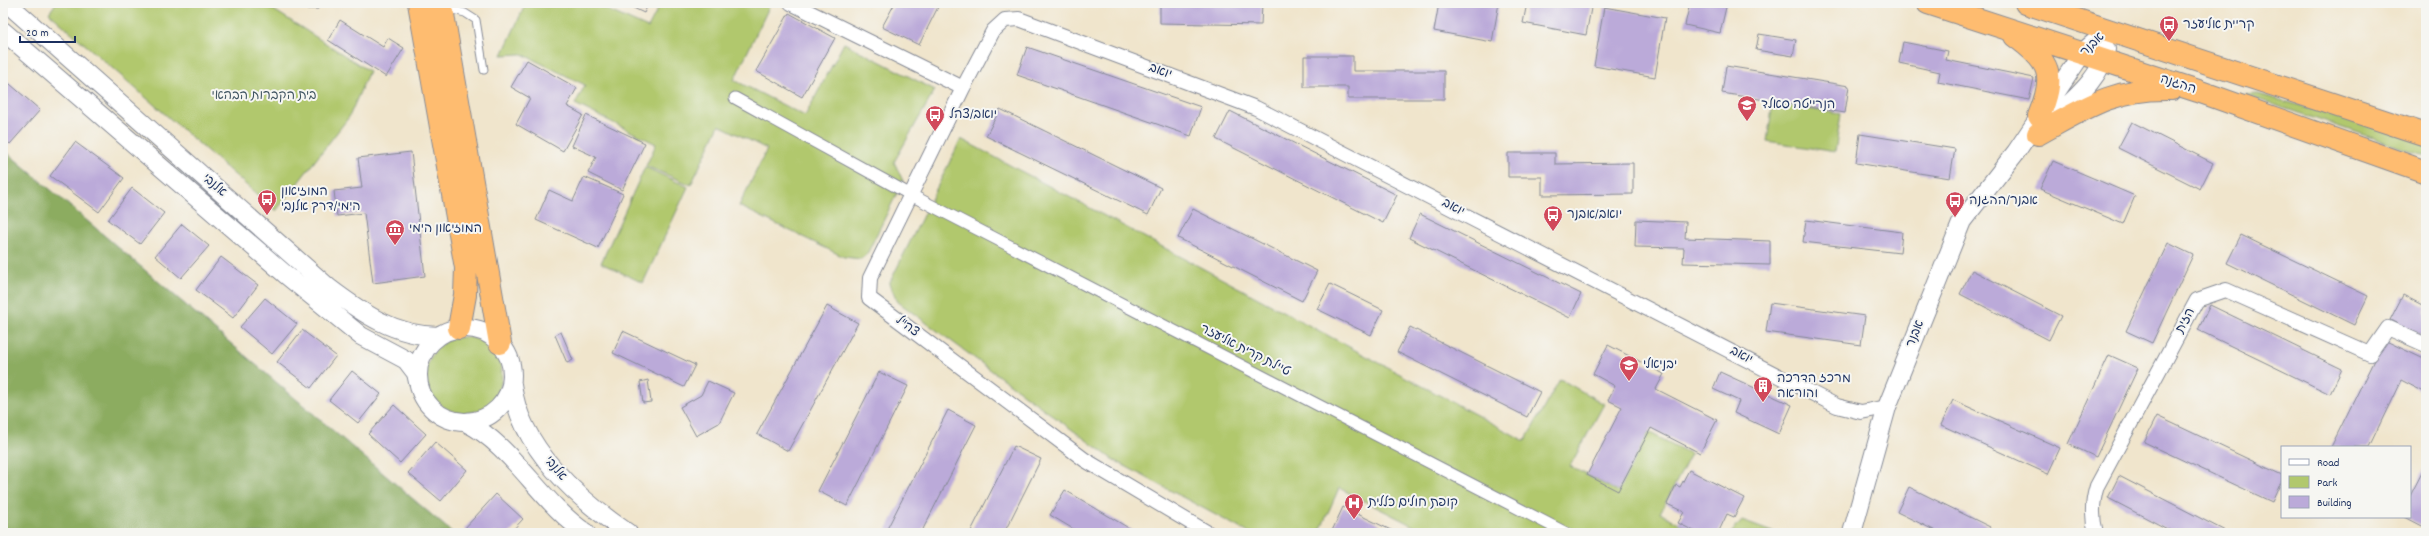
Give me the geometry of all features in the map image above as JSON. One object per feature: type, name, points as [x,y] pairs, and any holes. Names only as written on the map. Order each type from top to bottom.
[{"type":"highway","points":[[419,3],[466,268],[465,295],[459,328]]},
{"type":"highway","name":"ההגנה","points":[[1928,3],[2083,52],[2198,91],[2426,172]]},
{"type":"highway","points":[[2026,3],[2426,135]]},
{"type":"highway","points":[[441,5],[500,343]]},
{"type":"highway","points":[[2001,26],[2032,48],[2040,56],[2049,72],[2047,96],[2038,125]]},
{"type":"highway","points":[[2038,125],[2122,93],[2156,88],[2198,91]]},
{"type":"street","name":"אלנבי","points":[[7,3],[345,300],[361,312],[384,324],[423,335],[438,336]]},
{"type":"street","points":[[791,3],[963,88]]},
{"type":"street","name":"צה\"ל","points":[[1010,18],[999,24],[993,31],[963,88],[870,278],[869,298],[1084,460],[1208,533]]},
{"type":"street","name":"יואב","points":[[1010,18],[1019,19],[1256,108],[1837,406],[1861,412],[1887,407]]},
{"type":"street","name":"אבנר","points":[[1852,533],[1887,407],[1962,221],[2038,125],[2083,52],[2109,30]]},
{"type":"street","name":"אבנר","points":[[2038,125],[2085,87],[2105,60],[2109,30]]},
{"type":"street","name":"אלנבי","points":[[3,31],[285,274],[361,336],[406,360],[416,374],[418,382]]},
{"type":"street","name":"טיילת קרית אליעזר","points":[[735,98],[911,194],[1566,533]]},
{"type":"street","name":"הזית","points":[[2096,533],[2093,521],[2092,502],[2097,486],[2197,300],[2226,290],[2370,354],[2388,328],[2426,345]]},
{"type":"street","points":[[459,328],[482,331],[500,343],[508,356],[512,370],[512,384],[506,399],[496,411],[482,419],[467,423],[453,421],[441,416],[430,407],[422,395],[418,382],[418,369],[422,356],[428,345],[438,336],[459,328]]},
{"type":"street","name":"אלנבי","points":[[512,384],[518,416],[541,452],[568,485],[602,515],[628,533]]},
{"type":"street","name":"אלנבי","points":[[467,423],[494,440],[554,507],[586,533]]},
{"type":"lane","points":[[441,5],[465,13],[476,20],[484,70]]},
{"type":"green space","name":"בית הקברות הבהאי","points":[[56,3],[263,3],[369,71],[349,117],[276,211],[49,13]]},
{"type":"green space","points":[[526,3],[592,3],[648,28],[661,3],[771,3],[734,80],[805,116],[844,43],[935,90],[894,162],[903,181],[867,254],[861,259],[844,257],[739,206],[767,149],[719,125],[691,185],[646,166],[656,144],[575,104],[585,85],[522,54],[502,55]]},
{"type":"green space","points":[[2258,94],[2332,114],[2426,144],[2426,156],[2245,95]]},
{"type":"green space","points":[[1773,103],[1841,114],[1835,152],[1767,141]]},
{"type":"green space","points":[[961,139],[1525,441],[1560,379],[1604,404],[1570,466],[1617,491],[1648,432],[1691,454],[1660,513],[1698,533],[1427,533],[1339,488],[1319,533],[1249,533],[1112,459],[898,302],[889,284]]},
{"type":"green space","points":[[3,149],[453,533],[3,533]]},
{"type":"green space","points":[[645,167],[688,187],[643,283],[601,263]]},
{"type":"green space","points":[[464,337],[478,340],[491,348],[499,361],[502,375],[499,389],[491,402],[478,410],[464,413],[450,410],[437,402],[429,389],[426,375],[429,361],[437,348],[450,340]]},
{"type":"green space","points":[[1742,521],[1775,533],[1731,533]]},
{"type":"building","points":[[303,3],[319,3],[318,9],[303,9]]},
{"type":"building","points":[[623,3],[649,3],[644,13]]},
{"type":"building","points":[[895,3],[940,3],[919,45],[882,27]]},
{"type":"building","points":[[1160,3],[1262,3],[1261,25],[1160,23]]},
{"type":"building","points":[[1439,3],[1499,3],[1492,42],[1434,31]]},
{"type":"building","points":[[1527,3],[1592,3],[1586,35],[1523,23]]},
{"type":"building","points":[[1690,3],[1727,3],[1720,33],[1685,25]]},
{"type":"building","points":[[1604,7],[1665,18],[1655,77],[1594,66]]},
{"type":"building","points":[[789,13],[835,38],[802,97],[756,71]]},
{"type":"building","points":[[340,20],[383,47],[388,38],[404,48],[386,77],[328,40]]},
{"type":"building","points":[[1759,34],[1796,40],[1793,56],[1756,50]]},
{"type":"building","points":[[1903,42],[1948,51],[1946,60],[2034,78],[2029,100],[1938,82],[1940,72],[1899,63]]},
{"type":"building","points":[[1027,47],[1201,107],[1191,136],[1017,75]]},
{"type":"building","points":[[1304,56],[1353,56],[1353,71],[1444,71],[1444,99],[1348,99],[1348,87],[1304,87]]},
{"type":"building","points":[[527,60],[577,88],[567,106],[583,115],[563,151],[516,124],[530,98],[511,87]]},
{"type":"building","points":[[1726,66],[1849,86],[1845,113],[1722,93]]},
{"type":"building","points":[[3,78],[40,110],[10,144],[3,137]]},
{"type":"building","points":[[1000,109],[1161,188],[1148,215],[986,136]]},
{"type":"building","points":[[1230,111],[1397,195],[1383,223],[1216,139]]},
{"type":"building","points":[[586,115],[645,143],[622,190],[588,173],[596,157],[572,146]]},
{"type":"building","points":[[2132,122],[2213,163],[2200,189],[2118,148]]},
{"type":"building","points":[[1860,134],[1955,149],[1950,178],[1856,163]]},
{"type":"building","points":[[75,142],[124,178],[99,212],[50,176]]},
{"type":"building","name":"המוזיאון הימי","points":[[411,152],[425,276],[373,283],[364,213],[337,216],[334,191],[362,188],[358,158]]},
{"type":"building","points":[[1508,153],[1555,153],[1555,164],[1633,163],[1633,194],[1542,195],[1542,177],[1508,177]]},
{"type":"building","points":[[2053,161],[2135,196],[2123,224],[2040,189]]},
{"type":"building","points":[[584,177],[623,194],[598,248],[536,220],[549,190],[573,201]]},
{"type":"building","points":[[132,188],[164,213],[140,244],[108,220]]},
{"type":"building","points":[[1193,209],[1317,271],[1302,301],[1178,238]]},
{"type":"building","points":[[1420,214],[1581,294],[1570,318],[1409,238]]},
{"type":"building","points":[[1636,220],[1686,222],[1685,238],[1770,241],[1770,265],[1683,263],[1684,248],[1635,247]]},
{"type":"building","points":[[1806,220],[1902,232],[1900,253],[1803,242]]},
{"type":"building","points":[[182,224],[209,246],[181,278],[155,256]]},
{"type":"building","points":[[2241,235],[2368,296],[2354,325],[2227,263]]},
{"type":"building","points":[[2168,243],[2193,255],[2152,343],[2126,331]]},
{"type":"building","points":[[221,257],[258,285],[233,318],[196,290]]},
{"type":"building","points":[[1972,270],[2061,316],[2049,340],[1960,294]]},
{"type":"building","points":[[1330,284],[1383,310],[1371,335],[1317,309]]},
{"type":"building","points":[[2403,295],[2426,307],[2426,338],[2390,320]]},
{"type":"building","points":[[265,298],[297,324],[272,354],[240,327]]},
{"type":"building","points":[[1770,303],[1865,316],[1861,345],[1766,332]]},
{"type":"building","points":[[2210,305],[2342,369],[2330,394],[2198,330]]},
{"type":"building","points":[[827,306],[858,323],[788,451],[757,434]]},
{"type":"building","points":[[1410,327],[1540,392],[1527,417],[1397,352]]},
{"type":"building","points":[[302,330],[336,356],[311,388],[277,362]]},
{"type":"building","points":[[623,331],[695,365],[684,387],[613,353]]},
{"type":"building","points":[[561,332],[573,360],[567,363],[555,335]]},
{"type":"building","points":[[2384,340],[2426,360],[2426,393],[2401,380],[2369,446],[2331,446]]},
{"type":"building","points":[[1608,345],[1664,374],[1656,389],[1717,420],[1700,453],[1651,428],[1618,491],[1587,475],[1622,407],[1608,400],[1615,386],[1593,374]]},
{"type":"building","points":[[2109,355],[2138,368],[2096,457],[2068,444]]},
{"type":"building","points":[[352,371],[381,394],[358,423],[329,400]]},
{"type":"building","points":[[879,372],[908,386],[847,506],[818,491]]},
{"type":"building","name":"מרכז הדרכה והוראה","points":[[1720,372],[1792,405],[1779,434],[1734,413],[1739,401],[1713,389]]},
{"type":"building","points":[[648,380],[651,402],[643,403],[640,382]]},
{"type":"building","points":[[708,381],[734,393],[719,423],[696,436],[680,407],[701,395]]},
{"type":"building","points":[[1953,400],[2060,448],[2048,474],[1941,425]]},
{"type":"building","points":[[394,405],[426,434],[400,463],[368,434]]},
{"type":"building","points":[[948,410],[976,425],[921,533],[895,533],[887,529]]},
{"type":"building","points":[[2157,416],[2281,475],[2281,482],[2272,502],[2144,442]]},
{"type":"building","points":[[435,442],[467,470],[441,501],[408,473]]},
{"type":"building","points":[[1014,446],[1041,459],[1004,533],[970,533]]},
{"type":"building","points":[[2426,465],[2426,528],[2407,518],[2411,518],[2411,494]]},
{"type":"building","points":[[1689,470],[1744,498],[1734,517],[1727,514],[1718,533],[1698,533],[1678,523],[1684,512],[1667,504],[1676,485],[1680,487]]},
{"type":"building","points":[[2119,476],[2229,533],[2175,533],[2108,498]]},
{"type":"building","points":[[1909,487],[1990,527],[1987,533],[1940,533],[1897,512]]},
{"type":"building","points":[[1065,490],[1137,533],[1080,533],[1050,515]]},
{"type":"building","points":[[496,494],[523,519],[510,533],[469,533],[464,529]]},
{"type":"building","name":"קופת חולים כללית","points":[[1343,507],[1397,533],[1331,533]]},
{"type":"place","name":"קריית אליעזר","points":[[2169,42]]},
{"type":"place","name":"הנרייטה סאלד","points":[[1747,122]]},
{"type":"place","name":"יואב/צהל","points":[[935,132]]},
{"type":"place","name":"המוזיאון הימי/דרך אלנבי","points":[[267,216]]},
{"type":"place","name":"אבנר/ההגנה","points":[[1955,218]]},
{"type":"place","name":"יואב/אבנר","points":[[1553,232]]},
{"type":"place","name":"המוזיאון הימי","points":[[395,246]]},
{"type":"place","name":"יבניאלי","points":[[1629,382]]},
{"type":"place","name":"מרכז הדרכה והוראה","points":[[1763,403]]},
{"type":"place","name":"קופת חולים כללית","points":[[1354,520]]}]
